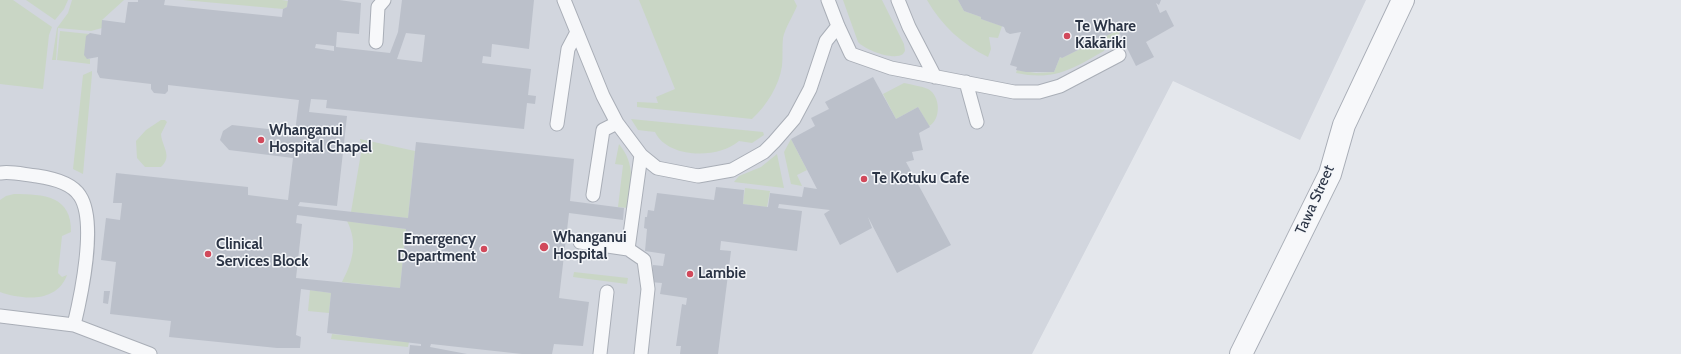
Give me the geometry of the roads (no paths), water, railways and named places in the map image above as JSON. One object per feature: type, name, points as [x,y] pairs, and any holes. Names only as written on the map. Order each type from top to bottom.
[{"type":"street","name":"Tawa Street","points":[[1241,354],[1330,174],[1344,125],[1403,0]]},
{"type":"lane","points":[[376,42],[378,7],[384,0]]},
{"type":"lane","points":[[828,0],[851,54],[891,68],[1014,92],[1039,92],[1060,86],[1119,55]]},
{"type":"lane","points":[[898,0],[909,27],[935,77]]},
{"type":"lane","points":[[568,1],[577,32],[603,96],[617,123],[641,155],[657,168],[698,176],[732,170],[764,152],[793,122],[810,89],[826,41],[838,26]]},
{"type":"lane","points":[[557,124],[568,49],[577,32]]},
{"type":"lane","points":[[966,82],[977,122]]},
{"type":"lane","points":[[594,195],[603,130],[617,123]]},
{"type":"lane","points":[[628,249],[641,155]]},
{"type":"lane","points":[[0,173],[48,178],[70,186],[80,194],[85,205],[88,238],[83,283],[74,326]]},
{"type":"lane","points":[[580,242],[628,249],[644,260],[648,289],[641,354]]},
{"type":"lane","points":[[600,354],[607,292]]},
{"type":"lane","points":[[0,316],[74,326],[150,354]]},
{"type":"place","name":"Te Whare Kākāriki","points":[[1067,36]]},
{"type":"place","name":"Whanganui Hospital Chapel","points":[[261,140]]},
{"type":"place","name":"Te Kotuku Cafe","points":[[864,179]]},
{"type":"place","name":"Whanganui Hospital","points":[[544,247]]},
{"type":"place","name":"Emergency Department","points":[[484,249]]},
{"type":"place","name":"Clinical Services Block","points":[[208,254]]},
{"type":"place","name":"Lambie","points":[[690,274]]}]
